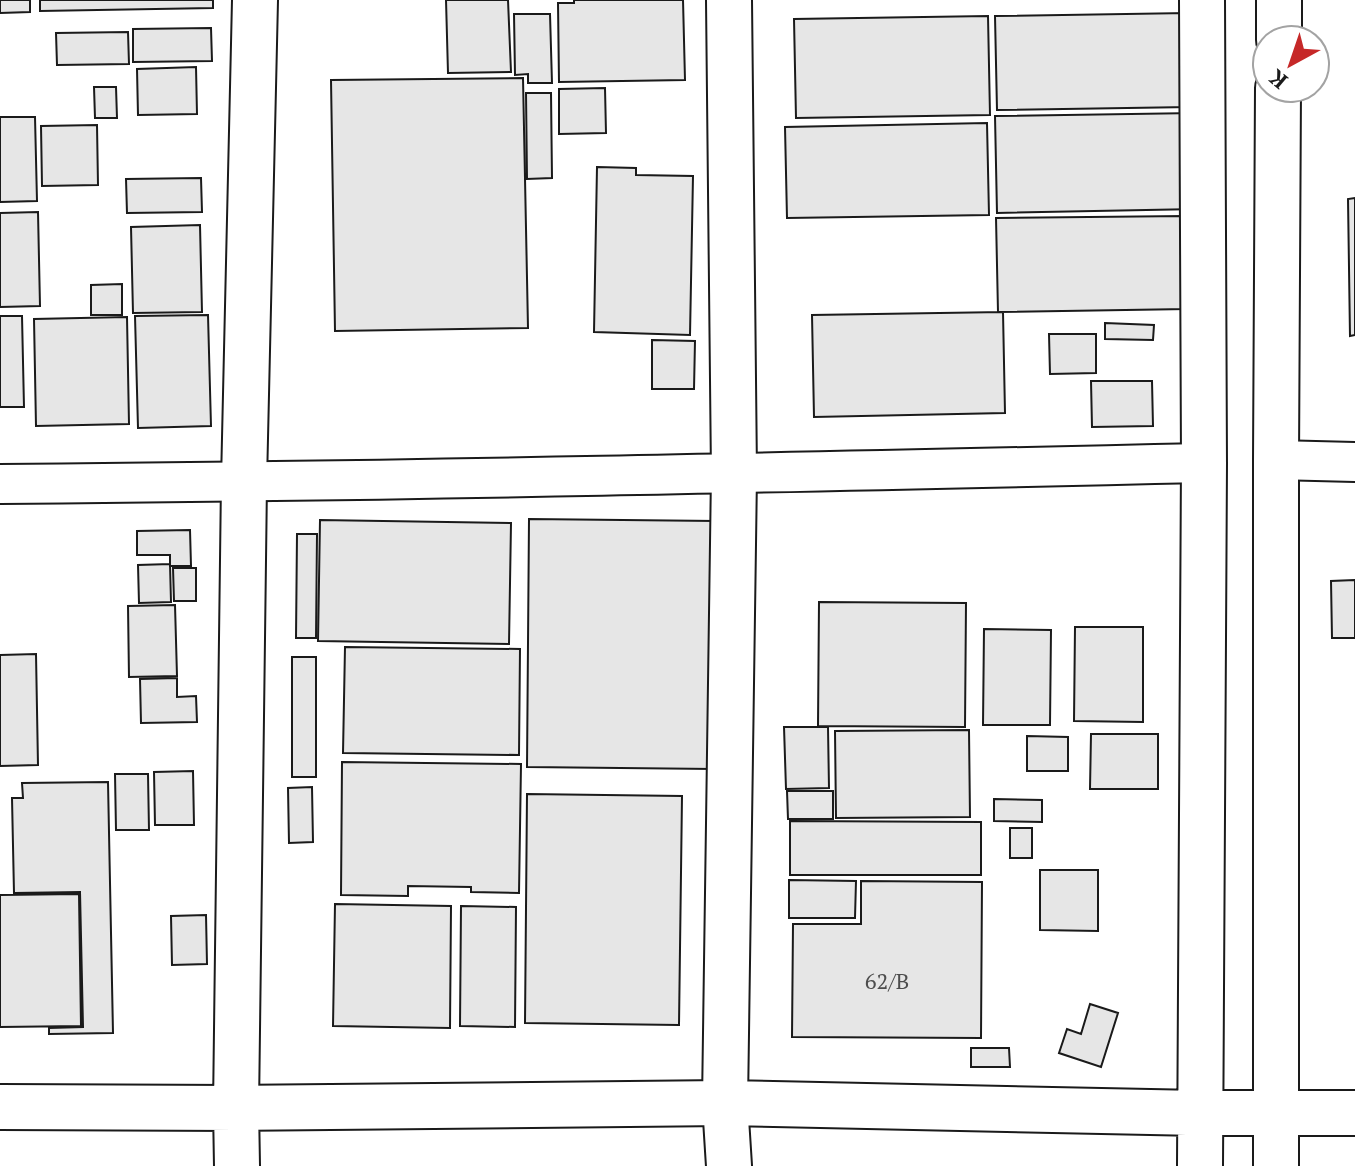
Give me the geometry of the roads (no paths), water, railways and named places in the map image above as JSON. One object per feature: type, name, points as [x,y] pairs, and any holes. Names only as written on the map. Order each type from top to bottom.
[{"type":"street","points":[[237,1166],[244,482],[255,0]]},
{"type":"street","points":[[729,0],[734,474],[725,1103],[729,1166]]},
{"type":"street","points":[[1200,1166],[1204,463],[1202,0]]},
{"type":"street","points":[[1279,0],[1279,24]]},
{"type":"street","points":[[1276,1166],[1278,104]]},
{"type":"street","points":[[1276,460],[1355,462]]},
{"type":"street","points":[[0,484],[734,474],[1204,463]]},
{"type":"street","points":[[0,1107],[725,1103],[1199,1113],[1355,1113]]}]
